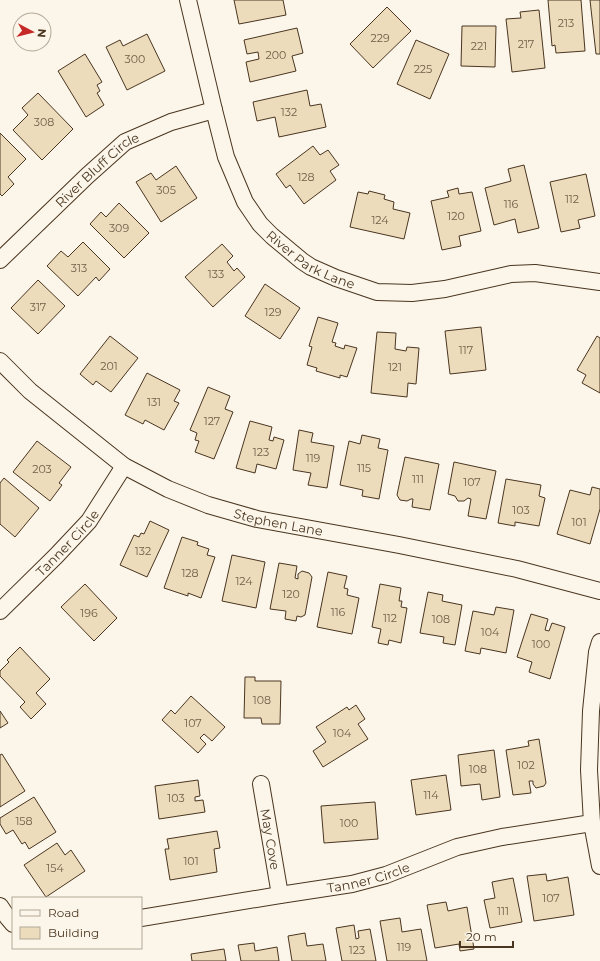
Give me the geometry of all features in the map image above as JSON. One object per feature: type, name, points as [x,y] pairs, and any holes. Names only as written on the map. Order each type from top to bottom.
[{"type":"street","name":"River Park Lane","points":[[188,0],[226,157],[245,202],[260,224],[302,261],[311,267],[336,278],[377,292],[412,293],[445,289],[511,274],[535,273],[600,282]]},
{"type":"street","name":"River Bluff Circle","points":[[0,260],[125,142],[171,122],[214,110]]},
{"type":"street","name":"Stephen Lane","points":[[0,361],[30,391],[124,466],[175,492],[208,505],[257,519],[399,545],[517,569],[600,591]]},
{"type":"street","name":"Tanner Circle","points":[[0,611],[89,521],[124,466]]},
{"type":"street","points":[[600,642],[597,652],[591,711],[589,770],[592,822],[600,866]]},
{"type":"street","name":"May Cove","points":[[261,784],[280,895]]},
{"type":"street","name":"Tanner Circle","points":[[142,918],[352,884],[386,875],[457,847],[502,836],[592,822]]},
{"type":"street","points":[[0,906],[12,923]]},
{"type":"building","points":[[234,0],[283,0],[286,15],[239,24]]},
{"type":"building","points":[[548,0],[581,0],[585,51],[556,53],[555,45],[552,46]]},
{"type":"building","points":[[590,0],[600,0],[600,54],[596,54]]},
{"type":"building","points":[[387,7],[411,31],[373,68],[350,44]]},
{"type":"building","points":[[539,10],[545,68],[512,72],[506,19],[521,18],[520,12]]},
{"type":"building","points":[[462,26],[496,26],[495,67],[461,66]]},
{"type":"building","points":[[297,28],[303,53],[292,56],[296,71],[250,82],[246,62],[259,59],[258,52],[247,54],[244,40]]},
{"type":"building","points":[[147,34],[165,71],[127,90],[106,47],[120,40],[123,46]]},
{"type":"building","points":[[416,40],[449,54],[430,99],[397,84]]},
{"type":"building","points":[[85,54],[102,82],[97,85],[100,91],[97,93],[104,105],[86,117],[58,71]]},
{"type":"building","points":[[307,90],[310,106],[321,104],[326,127],[279,137],[275,117],[257,121],[253,102]]},
{"type":"building","points":[[38,93],[73,129],[42,160],[13,130],[28,115],[22,108]]},
{"type":"building","points":[[0,133],[26,159],[8,177],[14,184],[2,196],[0,194]]},
{"type":"building","points":[[313,146],[320,155],[328,150],[339,165],[330,171],[336,180],[304,204],[290,185],[286,188],[276,174]]},
{"type":"building","points":[[524,165],[539,228],[518,233],[515,219],[494,225],[485,188],[511,181],[508,169]]},
{"type":"building","points":[[176,166],[197,198],[161,222],[136,182],[151,173],[156,180]]},
{"type":"building","points":[[586,174],[595,216],[578,220],[580,228],[561,232],[550,182]]},
{"type":"building","points":[[458,188],[459,194],[472,192],[481,231],[459,236],[461,246],[442,250],[431,201],[449,197],[447,191]]},
{"type":"building","points":[[369,191],[385,195],[384,199],[394,202],[393,209],[410,213],[404,239],[350,227],[358,192],[368,194]]},
{"type":"building","points":[[119,203],[149,233],[124,258],[90,224],[101,212],[106,217]]},
{"type":"building","points":[[83,242],[110,269],[99,281],[96,277],[78,296],[47,266],[61,251],[68,257]]},
{"type":"building","points":[[222,244],[233,256],[227,262],[234,271],[237,268],[245,277],[213,307],[185,277]]},
{"type":"building","points":[[38,280],[65,306],[38,334],[11,308]]},
{"type":"building","points":[[265,284],[300,308],[280,339],[245,316]]},
{"type":"building","points":[[318,317],[338,323],[332,342],[336,343],[335,346],[344,349],[345,345],[357,348],[347,377],[340,375],[340,378],[316,371],[317,368],[307,365],[312,347],[309,346]]},
{"type":"building","points":[[481,327],[486,370],[450,374],[445,331]]},
{"type":"building","points":[[377,332],[396,333],[395,349],[406,351],[407,347],[419,348],[416,384],[408,383],[407,397],[371,393]]},
{"type":"building","points":[[110,336],[138,358],[111,392],[96,381],[93,385],[80,374]]},
{"type":"building","points":[[597,336],[600,338],[600,393],[582,383],[586,375],[577,370]]},
{"type":"building","points":[[147,373],[180,390],[174,401],[179,403],[164,430],[145,420],[143,424],[125,415]]},
{"type":"building","points":[[208,387],[230,396],[225,409],[233,412],[214,459],[195,452],[199,441],[195,440],[197,433],[190,430]]},
{"type":"building","points":[[250,421],[272,427],[269,440],[273,441],[274,437],[284,440],[276,469],[257,464],[255,473],[236,468]]},
{"type":"building","points":[[299,430],[313,433],[311,442],[334,446],[327,488],[308,485],[311,473],[293,470]]},
{"type":"building","points":[[362,435],[380,439],[378,448],[388,450],[379,499],[362,496],[363,490],[340,485],[349,441],[360,444]]},
{"type":"building","points":[[37,441],[71,467],[59,483],[62,485],[50,501],[13,472]]},
{"type":"building","points":[[405,457],[439,464],[430,510],[412,507],[413,499],[407,501],[400,500],[397,495]]},
{"type":"building","points":[[454,462],[496,471],[486,519],[468,516],[471,499],[468,498],[464,501],[458,501],[455,496],[448,494]]},
{"type":"building","points":[[4,478],[39,508],[15,537],[0,524],[0,483]]},
{"type":"building","points":[[506,479],[541,485],[539,496],[545,498],[539,526],[515,522],[515,526],[498,523]]},
{"type":"building","points":[[592,487],[600,489],[600,509],[590,544],[557,534],[570,490],[590,495]]},
{"type":"building","points":[[150,521],[169,530],[147,577],[120,565],[134,535],[139,537],[141,533],[144,534]]},
{"type":"building","points":[[182,537],[198,542],[197,545],[209,549],[207,555],[215,557],[201,598],[188,593],[188,596],[164,588]]},
{"type":"building","points":[[232,555],[265,562],[256,608],[222,601]]},
{"type":"building","points":[[279,563],[297,566],[295,578],[298,579],[298,574],[302,571],[309,573],[312,577],[305,615],[301,617],[297,616],[296,621],[285,619],[286,611],[270,609]]},
{"type":"building","points":[[328,572],[347,576],[344,588],[348,589],[347,595],[359,598],[352,634],[317,627]]},
{"type":"building","points":[[85,584],[117,618],[94,641],[61,607]]},
{"type":"building","points":[[380,584],[401,588],[399,601],[402,601],[401,607],[407,608],[401,643],[389,640],[388,645],[378,643],[381,629],[372,627]]},
{"type":"building","points":[[428,592],[443,595],[442,601],[462,605],[455,645],[443,643],[444,637],[420,633]]},
{"type":"building","points":[[496,607],[514,610],[506,653],[481,648],[480,654],[465,651],[473,611],[494,615]]},
{"type":"building","points":[[531,614],[548,619],[545,630],[549,631],[552,623],[565,627],[550,679],[529,672],[532,662],[517,657]]},
{"type":"building","points":[[20,647],[50,679],[36,693],[46,704],[31,719],[20,707],[25,702],[0,676],[0,671],[9,662],[7,660]]},
{"type":"building","points":[[245,677],[255,677],[255,681],[281,681],[280,724],[262,724],[261,718],[244,718]]},
{"type":"building","points":[[191,696],[225,727],[212,741],[204,734],[200,738],[206,744],[198,753],[162,720],[171,710],[175,714]]},
{"type":"building","points":[[356,705],[365,719],[358,724],[368,739],[323,767],[313,751],[326,742],[316,727],[347,707],[349,710]]},
{"type":"building","points":[[0,711],[8,723],[0,728]]},
{"type":"building","points":[[539,739],[546,783],[544,786],[536,788],[533,781],[529,781],[531,793],[513,795],[506,750],[529,746],[528,741]]},
{"type":"building","points":[[494,750],[500,797],[482,800],[480,784],[461,786],[458,755]]},
{"type":"building","points":[[2,754],[25,791],[0,807],[0,755]]},
{"type":"building","points":[[446,775],[451,810],[416,815],[411,780]]},
{"type":"building","points":[[198,780],[200,796],[195,797],[195,801],[203,800],[205,812],[159,819],[155,786]]},
{"type":"building","points":[[34,797],[56,832],[29,849],[25,842],[22,844],[13,830],[6,834],[0,824],[0,818]]},
{"type":"building","points":[[375,802],[378,839],[324,843],[321,806]]},
{"type":"building","points":[[217,831],[220,848],[214,849],[217,872],[170,880],[165,849],[169,849],[167,839]]},
{"type":"building","points":[[57,843],[65,855],[71,850],[85,871],[46,897],[24,865]]},
{"type":"building","points":[[546,874],[547,881],[568,877],[574,915],[534,921],[527,876]]},
{"type":"building","points":[[513,878],[522,922],[490,928],[484,900],[495,898],[492,882]]},
{"type":"building","points":[[446,902],[448,911],[467,907],[474,949],[460,951],[459,944],[435,948],[427,905]]},
{"type":"building","points":[[400,918],[402,932],[421,929],[427,961],[387,961],[380,921]]},
{"type":"building","points":[[354,925],[356,939],[359,938],[358,931],[370,929],[376,961],[342,961],[336,928]]},
{"type":"building","points":[[305,933],[307,946],[323,944],[326,961],[292,961],[288,936]]},
{"type":"building","points":[[254,943],[255,951],[277,947],[279,961],[241,961],[238,945]]},
{"type":"building","points":[[224,949],[226,961],[192,961],[191,954]]}]
